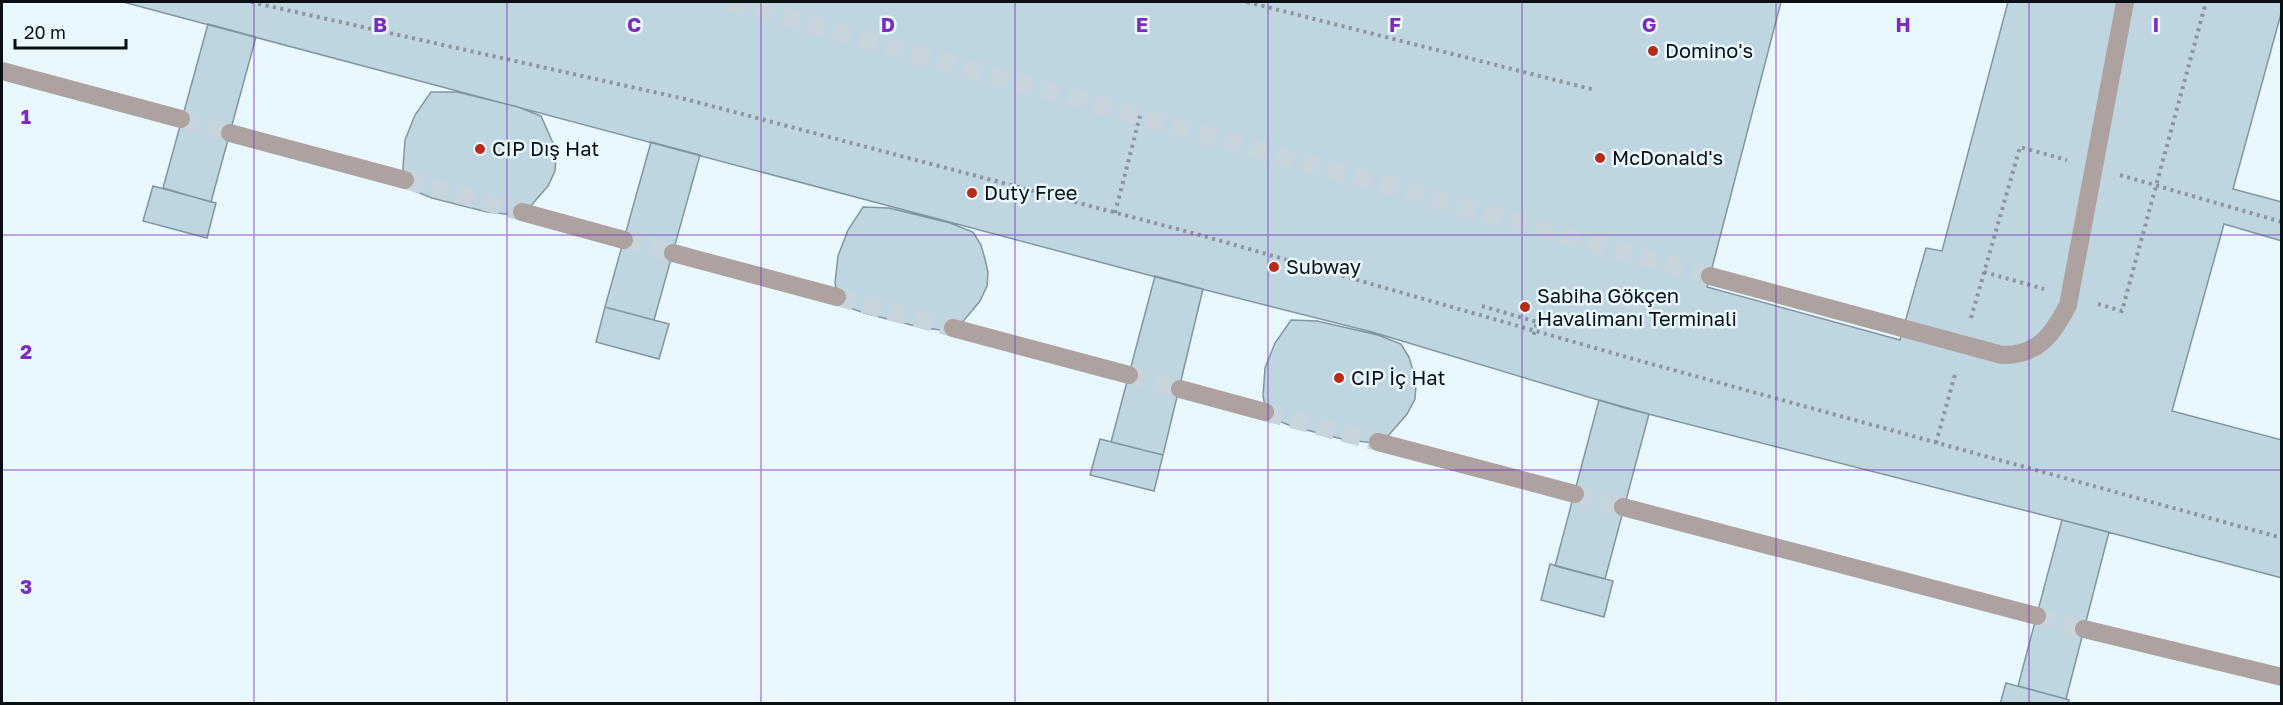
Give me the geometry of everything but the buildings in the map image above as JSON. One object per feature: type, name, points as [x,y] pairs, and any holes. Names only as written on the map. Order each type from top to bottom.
[{"type":"street","points":[[1710,276],[2002,355],[2018,355],[2033,350],[2053,331],[2068,305],[2125,2]]},
{"type":"street","points":[[2,71],[182,119]]},
{"type":"street","points":[[230,133],[405,180]]},
{"type":"street","points":[[522,212],[624,240]]},
{"type":"street","points":[[673,253],[837,297]]},
{"type":"street","points":[[952,328],[1129,375]]},
{"type":"street","points":[[1180,389],[1265,412]]},
{"type":"street","points":[[1378,442],[1575,494]]},
{"type":"street","points":[[1623,507],[2037,616]]},
{"type":"street","points":[[2084,629],[2282,677]]},
{"type":"path","points":[[251,2],[685,99],[1115,213],[2282,538]]},
{"type":"path","points":[[1247,2],[1595,90]]},
{"type":"path","points":[[2088,301],[2122,310],[2206,2]]},
{"type":"path","points":[[1115,213],[1140,116]]},
{"type":"path","points":[[1984,272],[2053,291]]},
{"type":"path","points":[[1482,306],[1537,322],[1533,337]]},
{"type":"tunnel","points":[[730,2],[1710,276]]},
{"type":"tunnel","points":[[181,119],[230,133]]},
{"type":"tunnel","points":[[405,180],[522,212]]},
{"type":"tunnel","points":[[624,240],[673,253]]},
{"type":"tunnel","points":[[837,297],[953,328]]},
{"type":"tunnel","points":[[1129,375],[1180,389]]},
{"type":"tunnel","points":[[1265,412],[1378,442]]},
{"type":"tunnel","points":[[1575,494],[1623,507]]},
{"type":"tunnel","points":[[2037,616],[2084,629]]},
{"type":"place","name":"Domino's","points":[[1653,51]]},
{"type":"place","name":"CIP Dış Hat","points":[[480,149]]},
{"type":"place","name":"McDonald's","points":[[1600,158]]},
{"type":"place","name":"Duty Free","points":[[972,193]]},
{"type":"place","name":"Subway","points":[[1274,267]]},
{"type":"place","name":"Sabiha Gökçen Havalimanı Terminali","points":[[1525,307]]},
{"type":"place","name":"CIP İç Hat","points":[[1339,378]]}]
